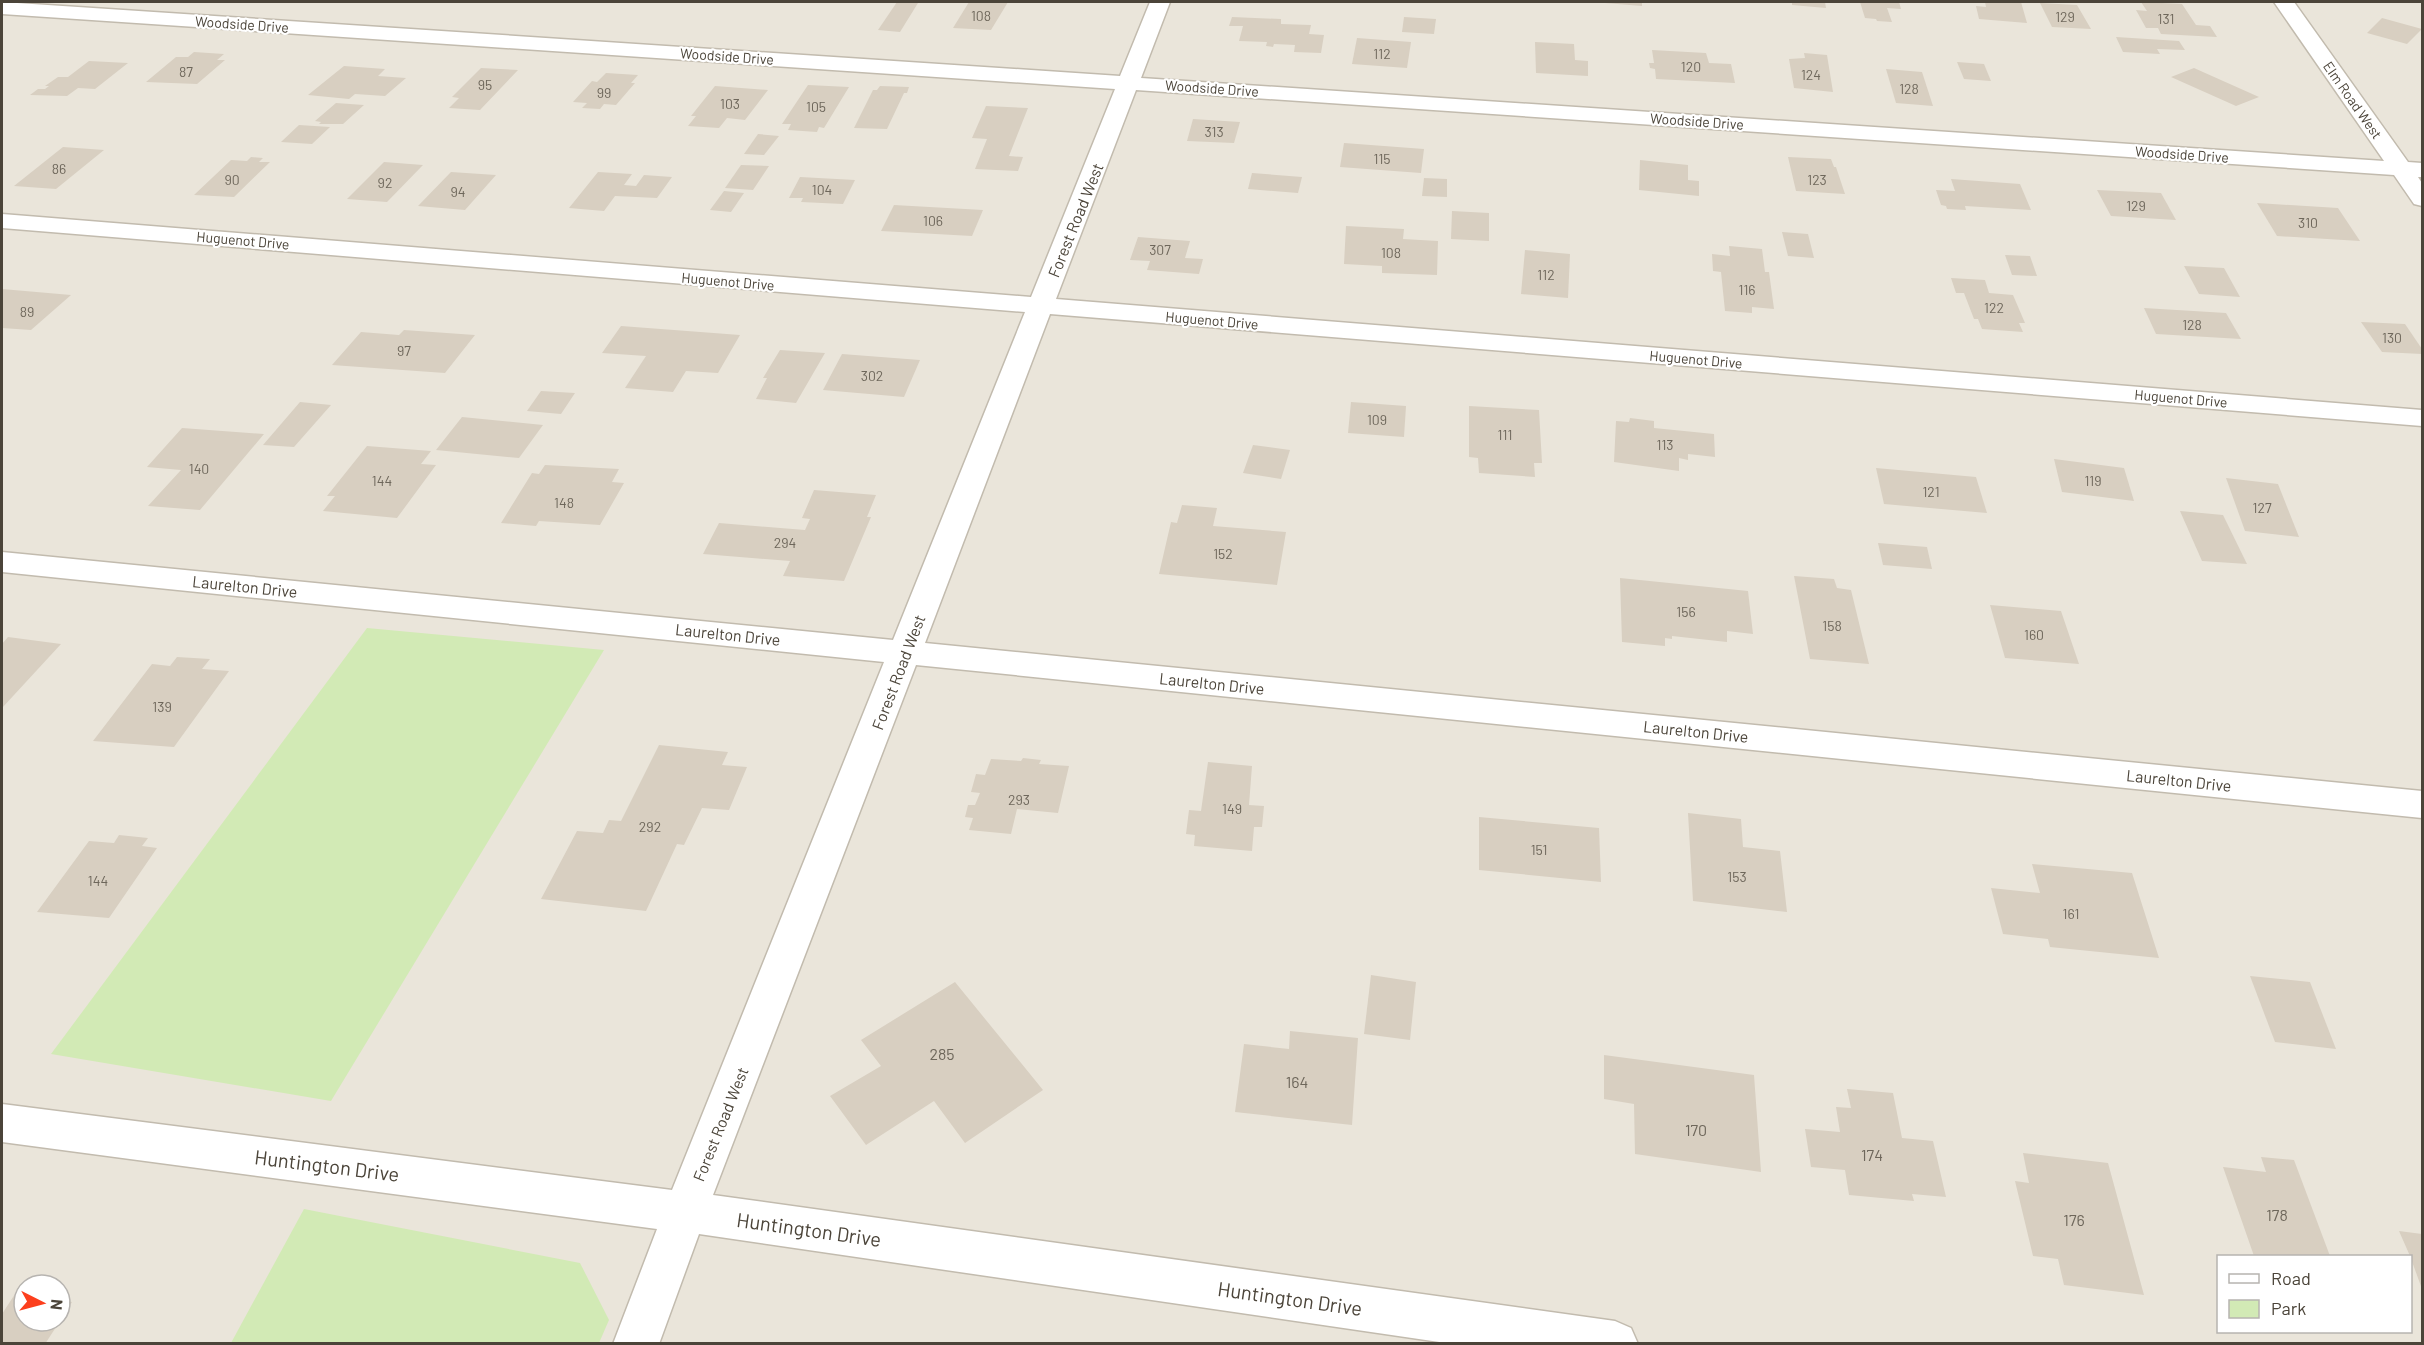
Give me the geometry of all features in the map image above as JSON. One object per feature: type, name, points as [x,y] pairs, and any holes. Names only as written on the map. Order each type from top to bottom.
[{"type":"street","name":"Forest Road West","points":[[636,1344],[685,1212],[1160,2]]},
{"type":"street","name":"Elm Road West","points":[[2284,2],[2422,199]]},
{"type":"street","name":"Woodside Drive","points":[[2,8],[30,5],[2422,170]]},
{"type":"street","points":[[2,24],[30,5]]},
{"type":"street","name":"Huguenot Drive","points":[[2,221],[2422,418]]},
{"type":"street","name":"Laurelton Drive","points":[[2,562],[2422,805]]},
{"type":"street","name":"Huntington Drive","points":[[2,1123],[685,1212],[1514,1337],[1615,1344]]},
{"type":"shaded area","points":[[2,2],[2422,2],[2422,1343],[2,1344]]},
{"type":"green space","points":[[367,628],[604,650],[331,1101],[51,1054]]},
{"type":"green space","points":[[304,1209],[580,1263],[609,1320],[599,1343],[231,1343]]},
{"type":"building","points":[[897,2],[918,3],[900,32],[878,30]]},
{"type":"building","points":[[969,2],[1008,2],[991,30],[953,28]]},
{"type":"building","points":[[1642,2],[1642,6],[1605,3]]},
{"type":"building","points":[[1792,2],[1825,2],[1826,8],[1792,5]]},
{"type":"building","points":[[1860,2],[1899,2],[1901,9],[1887,8],[1892,22],[1877,21],[1865,18]]},
{"type":"building","points":[[1985,2],[2021,2],[2027,23],[1979,19],[1976,6],[1986,7]]},
{"type":"building","points":[[2141,2],[2182,4],[2196,25],[2210,26],[2217,37],[2161,34],[2158,28],[2146,28],[2136,10],[2147,11]]},
{"type":"building","points":[[2040,3],[2077,5],[2091,29],[2052,27]]},
{"type":"building","points":[[1232,17],[1281,19],[1281,24],[1311,25],[1309,34],[1324,35],[1321,53],[1294,52],[1295,45],[1274,44],[1273,47],[1266,46],[1267,42],[1239,41],[1243,26],[1229,26]]},
{"type":"building","points":[[1404,17],[1436,19],[1434,34],[1402,32]]},
{"type":"building","points":[[2382,18],[2422,29],[2407,44],[2367,33]]},
{"type":"building","points":[[2116,37],[2179,41],[2185,50],[2157,49],[2160,54],[2123,52]]},
{"type":"building","points":[[1357,38],[1411,42],[1407,68],[1352,64]]},
{"type":"building","points":[[1535,42],[1574,44],[1575,60],[1588,61],[1588,76],[1536,73]]},
{"type":"building","points":[[1652,50],[1706,53],[1709,63],[1731,64],[1735,83],[1656,79],[1655,69],[1650,68],[1649,63],[1654,63]]},
{"type":"building","points":[[194,52],[224,54],[217,60],[225,60],[197,84],[146,82],[176,57],[188,57]]},
{"type":"building","points":[[1804,53],[1827,55],[1833,92],[1794,88],[1789,59],[1805,58]]},
{"type":"building","points":[[89,61],[128,63],[95,89],[78,88],[67,96],[30,95],[38,89],[45,89],[49,86],[45,86],[58,77],[68,77]]},
{"type":"building","points":[[1957,62],[1984,64],[1991,81],[1964,79]]},
{"type":"building","points":[[344,66],[385,69],[378,76],[406,78],[385,96],[355,94],[349,99],[308,95]]},
{"type":"building","points":[[481,68],[518,70],[480,110],[449,108],[459,98],[452,97]]},
{"type":"building","points":[[2194,68],[2259,97],[2236,106],[2171,77]]},
{"type":"building","points":[[1886,69],[1922,72],[1933,106],[1896,103]]},
{"type":"building","points":[[606,73],[638,75],[631,83],[635,83],[616,105],[604,104],[600,109],[582,108],[587,103],[573,102],[592,81],[597,82]]},
{"type":"building","points":[[808,85],[849,87],[824,128],[819,127],[817,132],[788,130],[791,124],[782,124]]},
{"type":"building","points":[[715,86],[768,90],[745,120],[727,118],[719,128],[688,126],[696,116],[691,116]]},
{"type":"building","points":[[880,86],[909,87],[887,129],[854,128],[873,90],[877,90]]},
{"type":"building","points":[[336,103],[364,105],[343,124],[319,124],[321,122],[315,121]]},
{"type":"building","points":[[986,106],[1028,108],[1009,156],[1023,157],[1018,171],[975,169],[987,139],[972,138]]},
{"type":"building","points":[[1193,119],[1240,122],[1234,143],[1187,141]]},
{"type":"building","points":[[299,125],[330,127],[312,144],[281,142]]},
{"type":"building","points":[[758,134],[779,136],[764,155],[744,154]]},
{"type":"building","points":[[1344,143],[1424,149],[1421,173],[1340,167]]},
{"type":"building","points":[[63,147],[104,150],[56,189],[14,186]]},
{"type":"building","points":[[251,157],[263,158],[259,162],[270,162],[234,197],[194,195],[231,160],[247,161]]},
{"type":"building","points":[[1788,157],[1831,159],[1845,194],[1796,191]]},
{"type":"building","points":[[1640,160],[1688,165],[1688,180],[1699,181],[1699,196],[1639,190]]},
{"type":"building","points":[[384,162],[423,165],[387,202],[347,199]]},
{"type":"building","points":[[741,165],[769,166],[753,190],[725,188]]},
{"type":"building","points":[[451,172],[496,175],[465,210],[418,206]]},
{"type":"building","points":[[598,172],[632,174],[624,185],[636,186],[644,175],[672,177],[657,198],[615,196],[604,211],[569,208]]},
{"type":"building","points":[[1252,173],[1302,177],[1298,193],[1248,189]]},
{"type":"building","points":[[800,177],[855,180],[843,204],[801,202],[803,198],[789,198]]},
{"type":"building","points":[[1424,178],[1447,179],[1447,197],[1422,196]]},
{"type":"building","points":[[1951,179],[2020,184],[2031,210],[1965,206],[1966,210],[1947,209],[1946,206],[1941,205],[1936,190],[1955,191]]},
{"type":"building","points":[[2097,190],[2161,193],[2176,220],[2111,216]]},
{"type":"building","points":[[724,191],[744,193],[731,212],[710,210]]},
{"type":"building","points":[[2257,203],[2338,208],[2360,241],[2277,236]]},
{"type":"building","points":[[894,205],[983,210],[972,236],[881,231]]},
{"type":"building","points":[[1452,211],[1489,213],[1489,241],[1451,239]]},
{"type":"building","points":[[1346,226],[1404,229],[1403,239],[1438,241],[1437,275],[1382,273],[1382,266],[1344,264]]},
{"type":"building","points":[[1782,232],[1808,234],[1814,258],[1788,256]]},
{"type":"building","points":[[1138,237],[1190,241],[1185,258],[1203,259],[1199,274],[1147,270],[1150,261],[1130,260]]},
{"type":"building","points":[[1729,246],[1762,249],[1765,272],[1769,272],[1774,309],[1752,307],[1752,313],[1725,311],[1721,272],[1713,271],[1712,254],[1730,256]]},
{"type":"building","points":[[1525,250],[1570,254],[1568,298],[1521,294]]},
{"type":"building","points":[[2005,255],[2030,256],[2037,276],[2012,275]]},
{"type":"building","points":[[2184,266],[2224,268],[2240,297],[2199,294]]},
{"type":"building","points":[[1951,278],[1985,280],[1989,293],[2013,295],[2025,323],[2019,323],[2023,332],[1982,329],[1978,319],[1974,319],[1964,293],[1956,293]]},
{"type":"building","points":[[2,289],[71,295],[31,330],[2,328]]},
{"type":"building","points":[[2144,308],[2226,313],[2241,339],[2156,334]]},
{"type":"building","points":[[2361,322],[2405,324],[2422,349],[2422,354],[2382,352]]},
{"type":"building","points":[[621,326],[740,335],[718,373],[686,371],[673,392],[625,388],[646,356],[602,353]]},
{"type":"building","points":[[404,330],[475,335],[445,373],[332,365],[361,332],[399,335]]},
{"type":"building","points":[[780,350],[825,353],[796,403],[756,399],[767,378],[763,378]]},
{"type":"building","points":[[842,354],[920,360],[904,397],[823,390]]},
{"type":"building","points":[[541,391],[575,393],[561,414],[527,411]]},
{"type":"building","points":[[300,402],[331,405],[294,447],[263,445]]},
{"type":"building","points":[[1351,402],[1406,406],[1404,437],[1348,433]]},
{"type":"building","points":[[1469,406],[1539,410],[1542,463],[1534,463],[1535,477],[1479,473],[1478,458],[1469,457]]},
{"type":"building","points":[[462,417],[543,425],[519,458],[436,450]]},
{"type":"building","points":[[1630,418],[1654,421],[1654,428],[1714,434],[1715,457],[1688,454],[1688,460],[1679,458],[1679,471],[1614,462],[1616,421],[1629,422]]},
{"type":"building","points":[[182,428],[264,434],[200,510],[148,506],[181,470],[147,467]]},
{"type":"building","points":[[1253,445],[1290,450],[1281,479],[1243,473]]},
{"type":"building","points":[[367,446],[431,451],[421,464],[436,465],[397,518],[323,511],[335,496],[327,496]]},
{"type":"building","points":[[2054,459],[2124,468],[2134,501],[2062,492]]},
{"type":"building","points":[[545,465],[619,469],[612,482],[624,483],[600,525],[539,521],[536,526],[501,523],[532,473],[539,474]]},
{"type":"building","points":[[1876,468],[1976,477],[1987,513],[1884,504]]},
{"type":"building","points":[[2226,478],[2278,484],[2299,537],[2245,531]]},
{"type":"building","points":[[814,490],[876,495],[867,517],[871,517],[844,581],[783,576],[790,561],[703,554],[719,523],[805,530],[810,519],[802,518]]},
{"type":"building","points":[[1182,505],[1217,508],[1213,526],[1286,532],[1277,585],[1159,574],[1171,522],[1177,523]]},
{"type":"building","points":[[2180,511],[2223,515],[2247,564],[2202,561]]},
{"type":"building","points":[[1878,543],[1927,547],[1932,569],[1883,565]]},
{"type":"building","points":[[1794,576],[1834,579],[1837,588],[1851,590],[1869,664],[1810,659]]},
{"type":"building","points":[[1620,578],[1748,591],[1753,634],[1727,631],[1727,642],[1672,636],[1672,639],[1665,638],[1665,646],[1622,642]]},
{"type":"building","points":[[1990,605],[2061,611],[2079,664],[2005,658]]},
{"type":"building","points":[[8,637],[61,644],[2,708],[2,644]]},
{"type":"building","points":[[177,657],[210,659],[202,669],[229,671],[174,747],[93,741],[152,664],[170,666]]},
{"type":"building","points":[[659,745],[728,752],[722,765],[747,767],[729,810],[702,808],[684,845],[677,844],[646,911],[541,899],[577,831],[603,833],[609,820],[621,821]]},
{"type":"building","points":[[1023,758],[1041,760],[1039,764],[1069,766],[1058,813],[1017,809],[1011,834],[969,830],[973,818],[965,817],[968,805],[975,805],[980,793],[971,792],[976,774],[985,775],[991,759],[1021,761]]},
{"type":"building","points":[[1208,762],[1252,766],[1249,805],[1264,806],[1262,827],[1254,827],[1252,851],[1194,846],[1195,835],[1186,834],[1189,810],[1201,811]]},
{"type":"building","points":[[1688,813],[1741,819],[1743,847],[1780,851],[1787,912],[1693,901]]},
{"type":"building","points":[[1479,817],[1599,828],[1601,882],[1479,870]]},
{"type":"building","points":[[119,835],[148,838],[142,846],[157,848],[109,918],[37,912],[89,841],[114,843]]},
{"type":"building","points":[[2032,864],[2132,873],[2159,958],[2050,947],[2048,939],[2003,934],[1991,888],[2040,893]]},
{"type":"building","points":[[1371,975],[1416,982],[1410,1040],[1364,1034]]},
{"type":"building","points":[[2250,976],[2310,982],[2336,1049],[2275,1042]]},
{"type":"building","points":[[955,982],[1043,1090],[965,1143],[934,1101],[866,1145],[830,1096],[881,1066],[861,1040]]},
{"type":"building","points":[[1290,1031],[1358,1038],[1352,1125],[1235,1112],[1244,1044],[1289,1049]]},
{"type":"building","points":[[1604,1055],[1754,1075],[1761,1172],[1635,1154],[1634,1104],[1604,1099]]},
{"type":"building","points":[[1847,1089],[1893,1093],[1902,1138],[1933,1141],[1946,1197],[1912,1194],[1914,1201],[1849,1195],[1845,1170],[1811,1167],[1805,1129],[1840,1132],[1836,1107],[1851,1108]]},
{"type":"building","points":[[2023,1153],[2108,1163],[2144,1295],[2064,1285],[2058,1259],[2033,1256],[2015,1181],[2029,1183]]},
{"type":"building","points":[[2261,1157],[2294,1160],[2330,1255],[2254,1255],[2223,1167],[2266,1172]]},
{"type":"building","points":[[2399,1231],[2422,1234],[2422,1289],[2412,1262],[2412,1255],[2410,1255]]},
{"type":"building","points":[[12,1299],[12,1333],[52,1333],[45,1344],[2,1344],[2,1314]]}]
